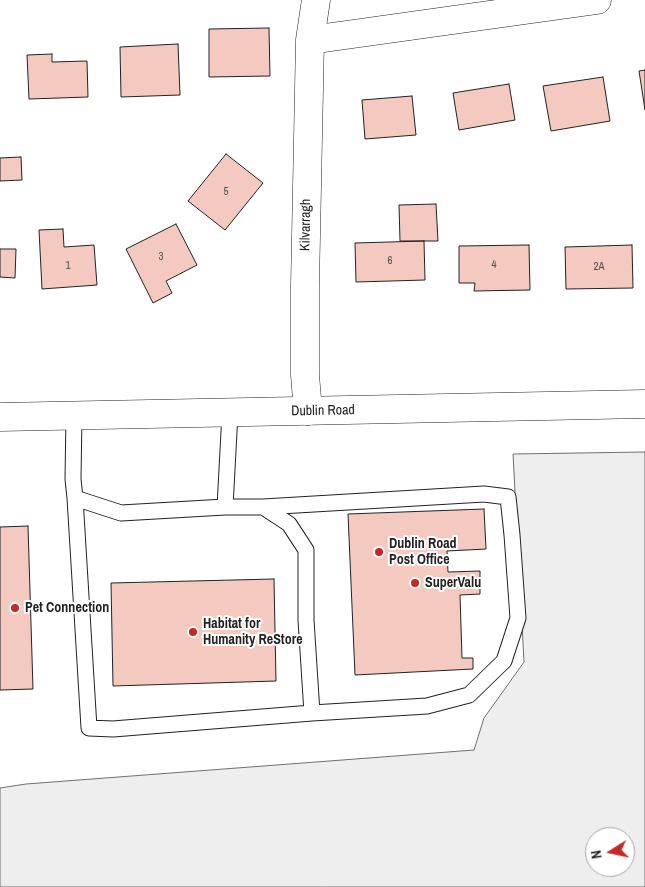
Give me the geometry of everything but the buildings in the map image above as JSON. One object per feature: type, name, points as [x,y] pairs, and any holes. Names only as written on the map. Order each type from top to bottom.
[{"type":"street","name":"Kilvarragh","points":[[308,411],[305,375],[305,285],[310,40],[316,0]]},
{"type":"street","points":[[310,40],[597,0]]},
{"type":"street","name":"Dublin Road","points":[[0,417],[645,404]]},
{"type":"lane","points":[[225,507],[230,412]]},
{"type":"lane","points":[[74,416],[73,479],[89,728],[113,729],[427,706],[469,695],[504,661],[518,618],[508,497],[484,494],[122,513],[75,498]]},
{"type":"lane","points":[[263,507],[289,524],[306,550],[306,620],[312,713]]},
{"type":"shaded area","points":[[645,452],[645,887],[0,887],[0,788],[26,784],[474,750],[484,718],[524,662],[513,454]]},
{"type":"place","name":"Dublin Road Post Office","points":[[379,552]]},
{"type":"place","name":"SuperValu","points":[[415,583]]},
{"type":"place","name":"Pet Connection","points":[[15,608]]},
{"type":"place","name":"Habitat for Humanity ReStore","points":[[193,632]]}]
